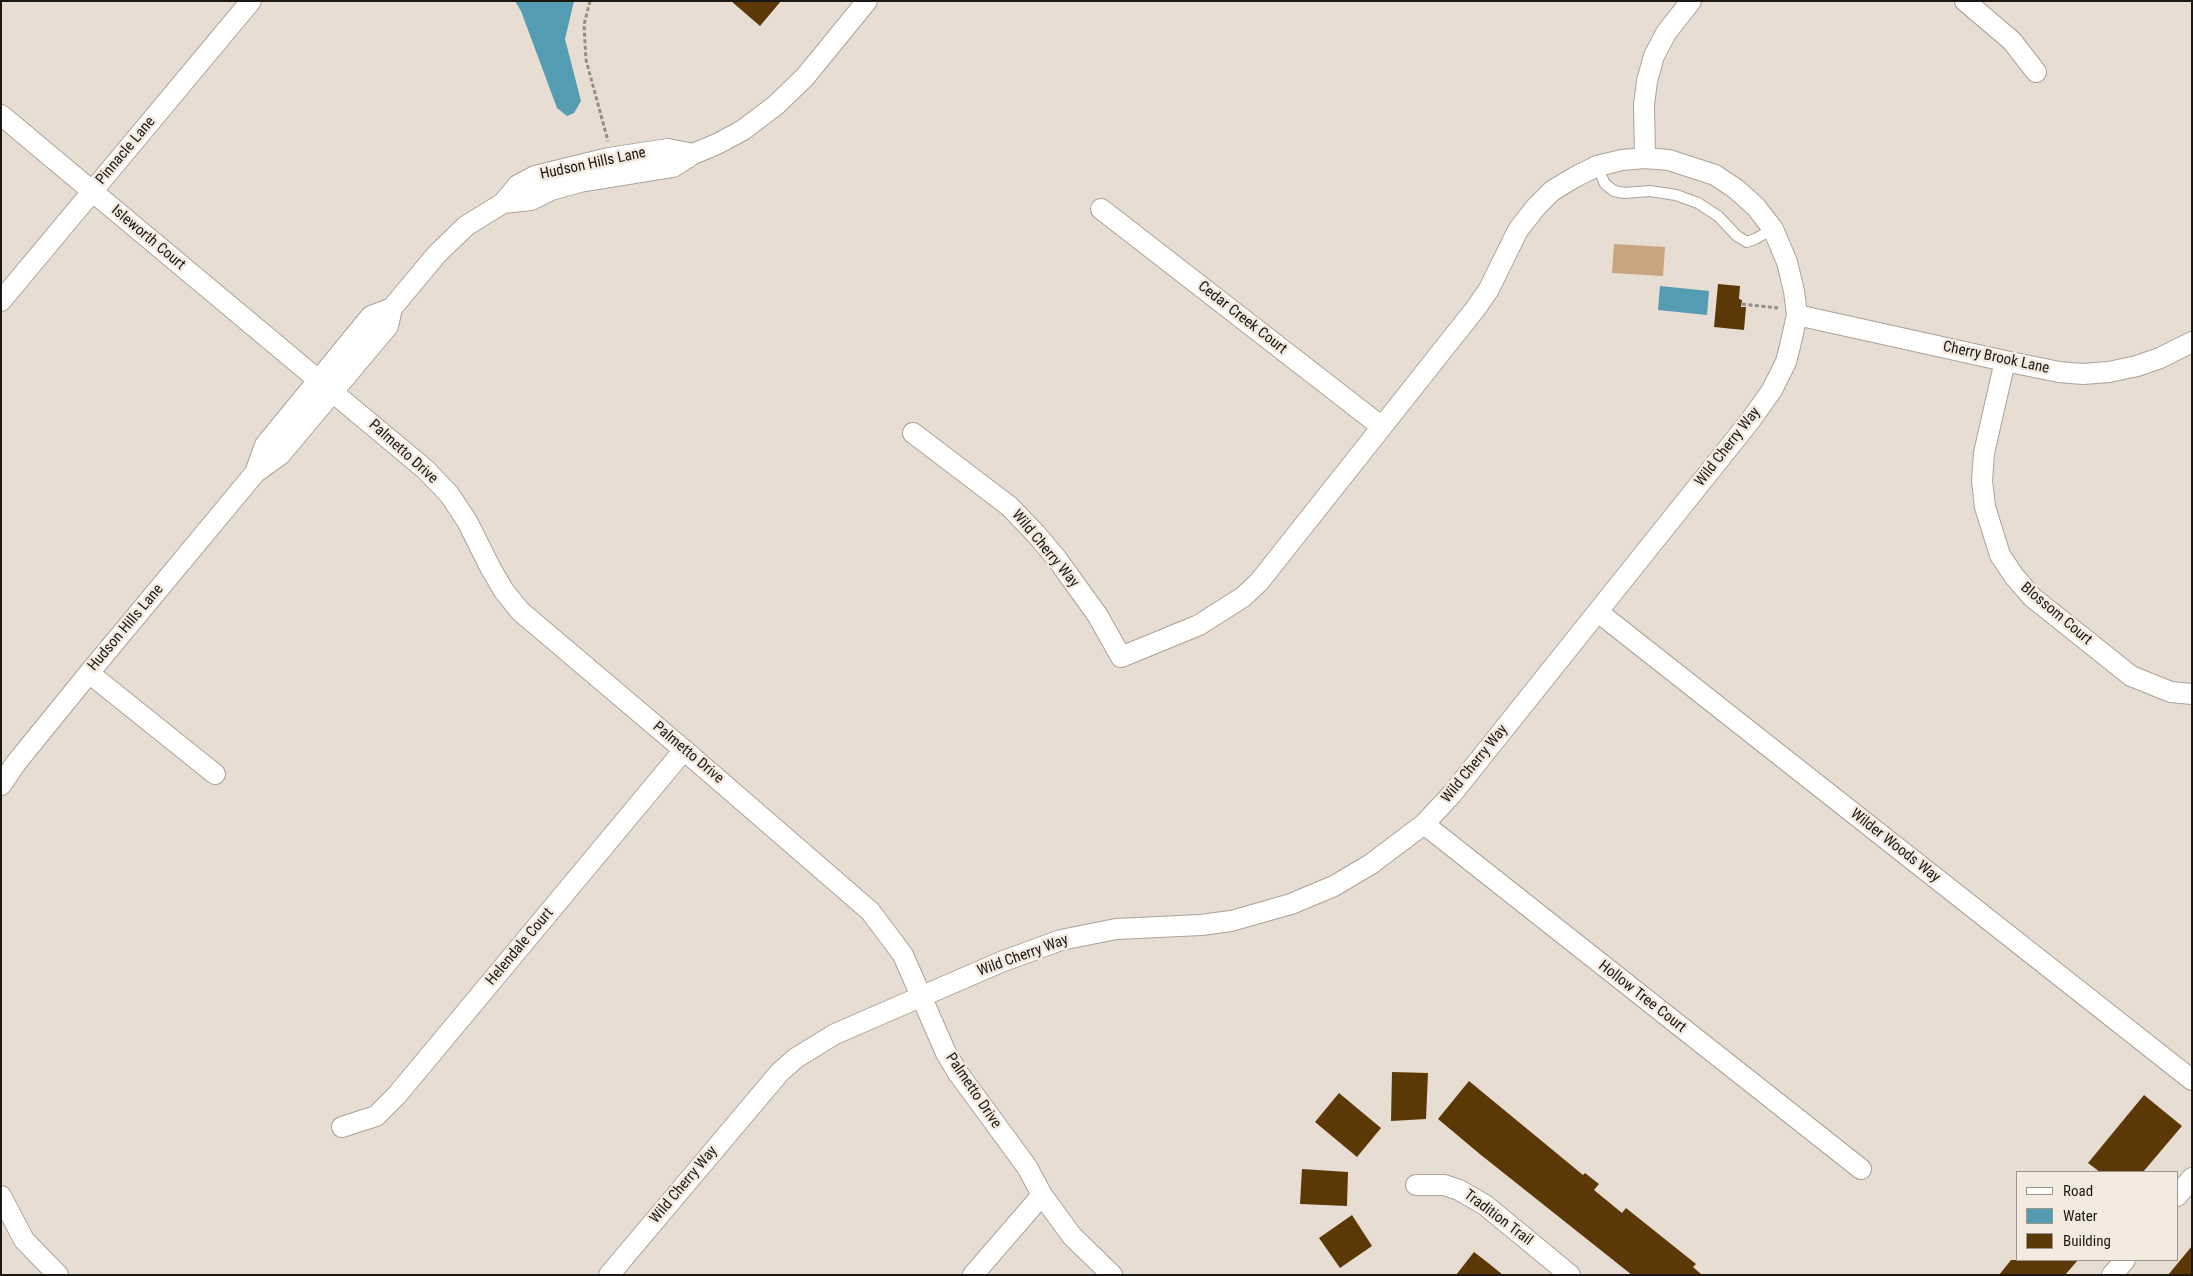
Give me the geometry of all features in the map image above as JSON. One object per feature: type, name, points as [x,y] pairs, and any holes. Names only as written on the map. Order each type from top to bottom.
[{"type":"street","name":"Pinnacle Lane","points":[[1,301],[251,1]]},
{"type":"street","name":"Hudson Hills Lane","points":[[1,785],[16,763],[89,673],[255,473],[280,455],[326,385],[388,326],[392,308],[443,248],[466,226],[503,203],[531,200],[551,190],[580,182],[673,168],[692,154],[717,144],[743,130],[776,105],[805,77],[867,1]]},
{"type":"street","points":[[1645,158],[1644,105],[1654,56],[1666,33],[1691,1]]},
{"type":"street","points":[[1965,1],[2012,41],[2036,72]]},
{"type":"street","name":"Isleworth Court","points":[[1,115],[202,284]]},
{"type":"street","name":"Wild Cherry Way","points":[[609,1275],[764,1090],[796,1058],[835,1034],[1001,962],[1061,940],[1116,929],[1231,921],[1291,904],[1334,886],[1371,864],[1424,824],[1452,794],[1598,612],[1750,421],[1772,390],[1786,362],[1790,311],[1794,291],[1788,262],[1773,229],[1756,207],[1736,189],[1715,175],[1669,160],[1645,158],[1622,160],[1597,166],[1575,176],[1552,191],[1536,207],[1518,230],[1489,289],[1476,308],[1259,582],[1244,597],[1199,625],[1121,657],[1098,616],[1057,559],[1036,534],[1009,506],[913,433]]},
{"type":"street","name":"Cedar Creek Court","points":[[1101,209],[1382,427]]},
{"type":"street","name":"Palmetto Drive","points":[[202,284],[326,385],[426,470],[449,494],[467,521],[504,591],[520,611],[684,750],[870,912],[903,955],[946,1053],[958,1073],[1027,1167],[1042,1195],[1072,1236],[1112,1275]]},
{"type":"street","name":"Cherry Brook Lane","points":[[1790,311],[2005,361],[2059,372],[2083,374],[2109,372],[2152,361],[2192,342]]},
{"type":"street","name":"Blossom Court","points":[[2005,361],[1984,453],[1982,481],[1985,507],[2000,555],[2014,576],[2032,597],[2131,676],[2171,692],[2192,694]]},
{"type":"street","name":"Wilder Woods Way","points":[[1598,612],[2192,1080]]},
{"type":"street","points":[[89,673],[215,774]]},
{"type":"street","name":"Helendale Court","points":[[342,1127],[376,1116],[396,1095],[684,750]]},
{"type":"street","name":"Hollow Tree Court","points":[[1424,824],[1861,1169]]},
{"type":"street","points":[[2178,1195],[2192,1178]]},
{"type":"street","name":"Tradition Trail","points":[[1416,1185],[1444,1185],[1459,1190],[1485,1205],[1570,1275]]},
{"type":"street","points":[[973,1275],[1042,1195]]},
{"type":"street","points":[[1,1196],[8,1226],[58,1275]]},
{"type":"street","points":[[2112,1275],[2124,1261]]},
{"type":"lane","points":[[1597,166],[1605,184],[1614,190],[1624,193],[1650,191],[1676,195],[1698,203],[1718,216],[1737,236],[1747,242],[1755,240],[1773,229]]},
{"type":"path","points":[[590,1],[584,26],[586,60],[609,144]]},
{"type":"path","points":[[1742,304],[1790,311]]},
{"type":"shaded area","points":[[1614,244],[1665,247],[1663,276],[1612,273]]},
{"type":"water","points":[[515,1],[574,1],[565,39],[581,101],[574,113],[567,116],[557,108],[521,11]]},
{"type":"water","points":[[1660,286],[1709,291],[1707,315],[1658,310]]},
{"type":"building","points":[[731,1],[781,1],[760,26]]},
{"type":"building","points":[[1718,284],[1740,286],[1739,299],[1742,300],[1741,307],[1746,307],[1744,330],[1714,327]]},
{"type":"building","points":[[1392,1072],[1428,1073],[1426,1119],[1391,1121]]},
{"type":"building","points":[[1469,1081],[1583,1175],[1585,1173],[1599,1184],[1594,1190],[1622,1213],[1626,1208],[1696,1264],[1693,1267],[1702,1275],[1632,1275],[1481,1155],[1438,1119]]},
{"type":"building","points":[[1339,1093],[1381,1128],[1357,1157],[1315,1122]]},
{"type":"building","points":[[2144,1095],[2182,1126],[2144,1171],[2099,1171],[2088,1163]]},
{"type":"building","points":[[1302,1169],[1348,1172],[1347,1206],[1300,1204]]},
{"type":"building","points":[[1352,1215],[1372,1246],[1340,1268],[1319,1238]]},
{"type":"building","points":[[2192,1246],[2192,1275],[2168,1275]]},
{"type":"building","points":[[1474,1252],[1487,1262],[1503,1275],[1456,1275]]},
{"type":"building","points":[[2011,1260],[2077,1261],[2065,1275],[1999,1275]]}]
